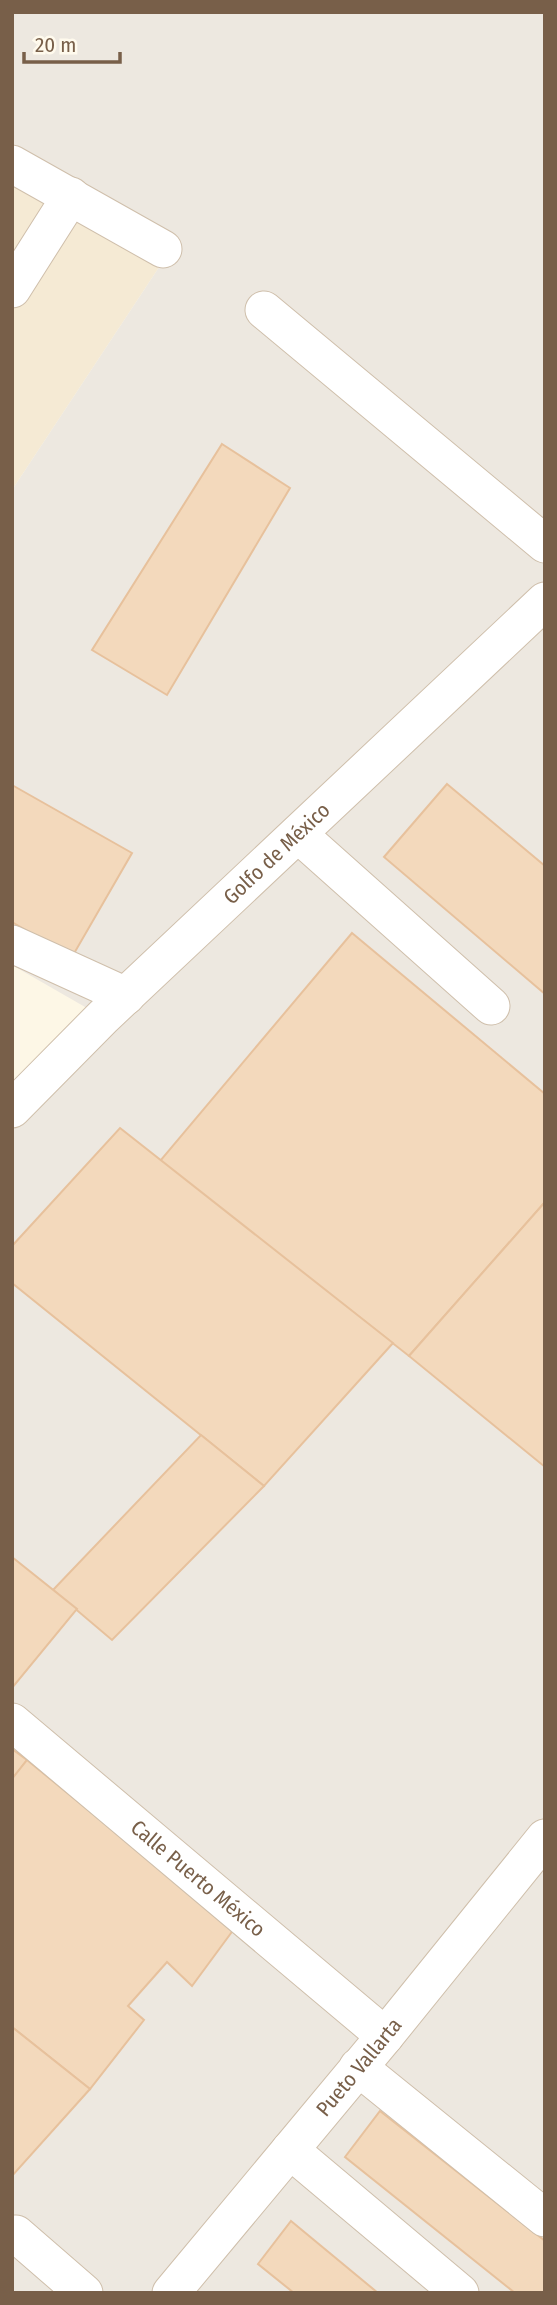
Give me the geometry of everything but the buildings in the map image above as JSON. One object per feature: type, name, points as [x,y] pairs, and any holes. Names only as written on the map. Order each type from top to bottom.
[{"type":"street","points":[[12,164],[163,249]]},
{"type":"street","points":[[12,289],[71,196]]},
{"type":"street","points":[[264,310],[545,544]]},
{"type":"street","name":"Golfo de México","points":[[12,1109],[126,996],[545,601]]},
{"type":"street","points":[[298,834],[491,1006]]},
{"type":"street","points":[[12,944],[126,996]]},
{"type":"street","name":"Calle Puerto México","points":[[12,1722],[385,2036]]},
{"type":"street","name":"Pueto Vallarta","points":[[171,2293],[385,2036],[545,1838]]},
{"type":"street","points":[[358,2067],[545,2218]]},
{"type":"street","points":[[290,2150],[460,2293]]},
{"type":"street","points":[[16,2234],[84,2293]]},
{"type":"shaded area","points":[[12,12],[545,12],[545,2293],[12,2293],[12,1104],[99,1015],[12,965],[12,490],[173,246],[12,154]]},
{"type":"shaded area","points":[[12,148],[173,246],[12,490]]}]
